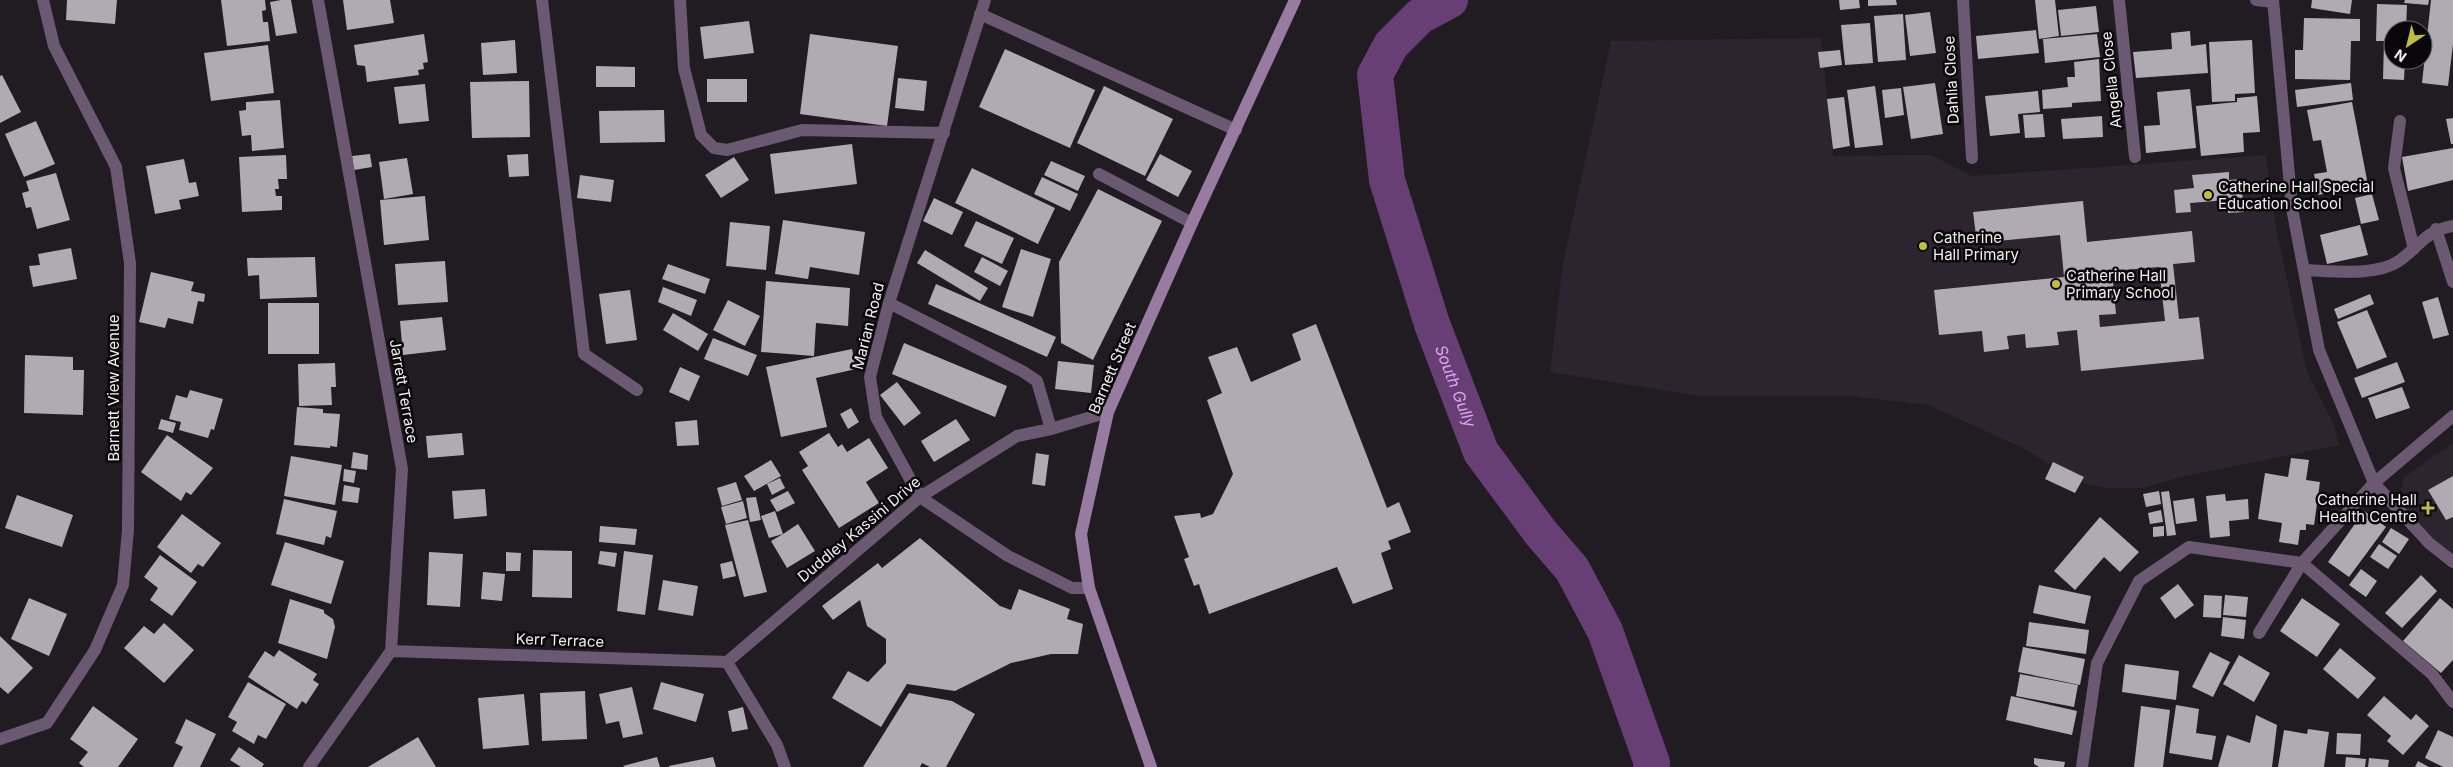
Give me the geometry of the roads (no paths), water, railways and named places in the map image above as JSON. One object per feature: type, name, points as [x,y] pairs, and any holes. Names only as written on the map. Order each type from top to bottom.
[{"type":"main road","name":"Barnett Street","points":[[1150,767],[1089,588],[1081,534],[1108,412],[1192,223],[1296,0]]},
{"type":"street","name":"Barnett View Avenue","points":[[0,739],[48,723],[94,650],[123,585],[128,530],[130,263],[116,167],[54,46],[43,0]]},
{"type":"street","name":"Jarrett Terrace","points":[[318,0],[402,469],[391,651]]},
{"type":"street","points":[[542,0],[584,354],[637,390]]},
{"type":"street","points":[[680,0],[684,68],[702,135],[714,148],[727,150],[802,130],[944,133]]},
{"type":"street","name":"Marian Road","points":[[985,0],[889,303],[870,377],[876,417],[920,497],[1008,556],[1072,588],[1089,588]]},
{"type":"street","name":"Dahlia Close","points":[[1964,0],[1972,158]]},
{"type":"street","name":"Angella Close","points":[[2119,0],[2135,157]]},
{"type":"street","points":[[2256,0],[2273,1],[2292,208],[2319,350],[2374,483],[2429,543],[2453,562]]},
{"type":"street","points":[[980,14],[1236,130]]},
{"type":"street","points":[[2400,121],[2394,168],[2414,249]]},
{"type":"street","points":[[1099,174],[1192,223]]},
{"type":"street","points":[[2304,270],[2360,273],[2397,262],[2436,229],[2453,226]]},
{"type":"street","points":[[2436,229],[2453,282]]},
{"type":"street","points":[[889,303],[1022,371],[1037,381],[1051,429]]},
{"type":"street","name":"Duddley Kassini Drive","points":[[727,662],[920,497],[1016,436],[1051,429],[1108,412]]},
{"type":"street","points":[[2259,633],[2302,563],[2374,483],[2453,416]]},
{"type":"street","points":[[2082,767],[2097,663],[2139,581],[2189,547],[2302,563],[2432,674],[2453,702]]},
{"type":"street","name":"Kerr Terrace","points":[[391,651],[727,662]]},
{"type":"street","points":[[309,767],[391,651]]},
{"type":"street","points":[[727,662],[777,745],[786,767]]},
{"type":"waterway","name":"South Gully","points":[[1450,0],[1420,16],[1391,45],[1375,75],[1387,180],[1432,324],[1481,452],[1541,533],[1572,569],[1605,631],[1652,763],[1651,767]]},
{"type":"place","name":"Catherine Hall Special Education School","points":[[2208,195]]},
{"type":"place","name":"Catherine Hall Primary","points":[[1923,246]]},
{"type":"place","name":"Catherine Hall Primary School","points":[[2056,284]]},
{"type":"place","name":"Catherine Hall Health Centre","points":[[2428,508]]}]
